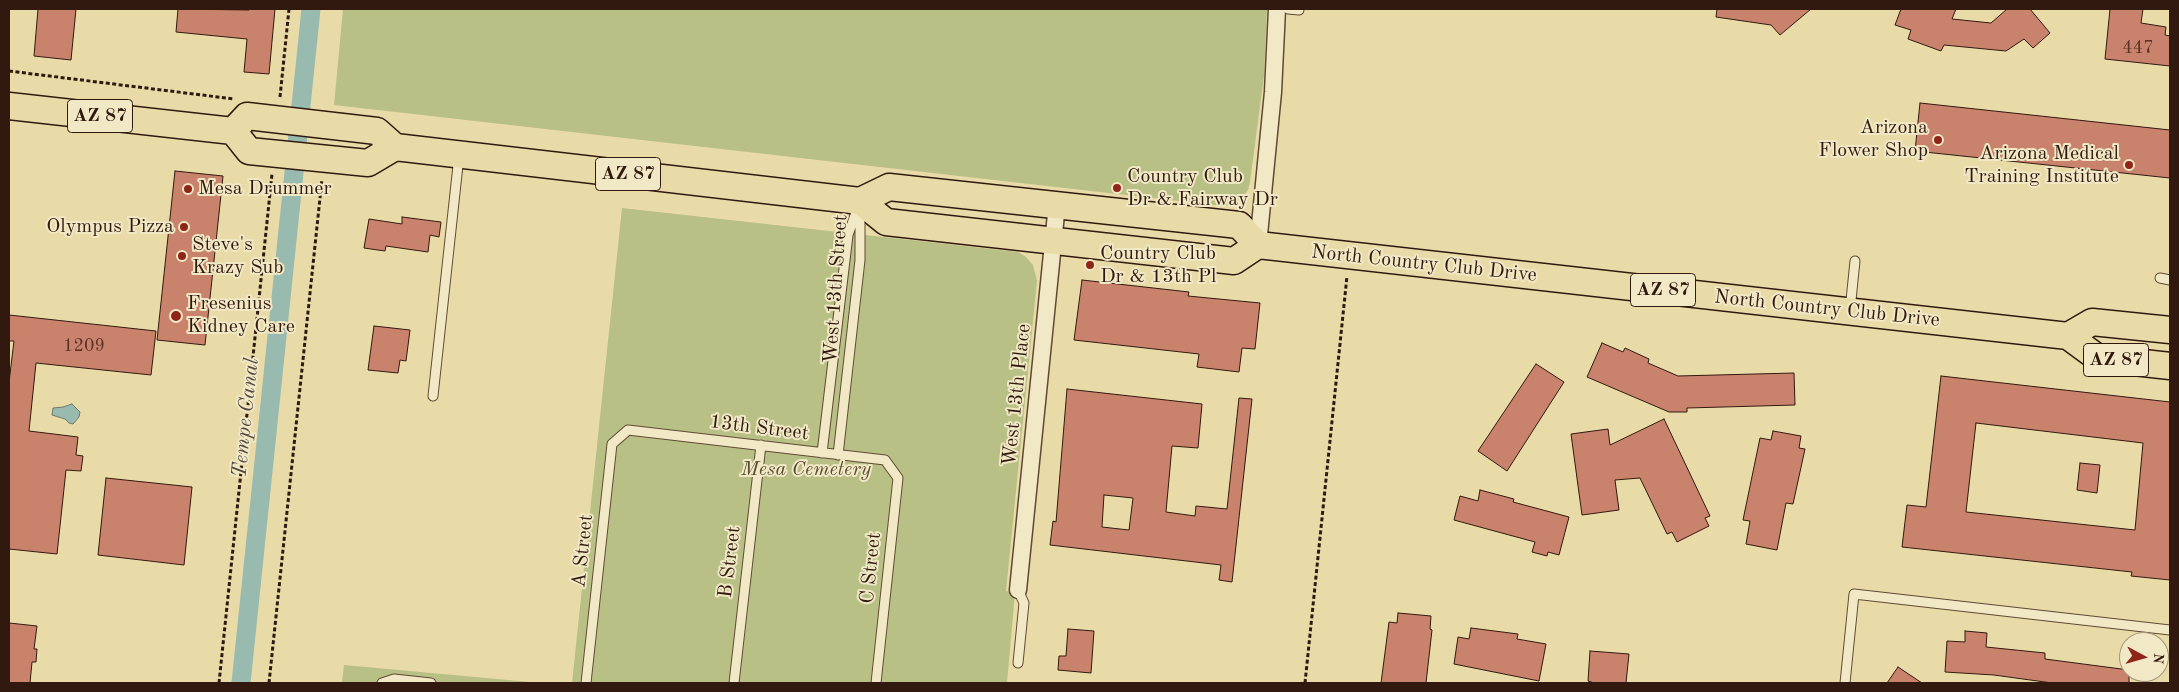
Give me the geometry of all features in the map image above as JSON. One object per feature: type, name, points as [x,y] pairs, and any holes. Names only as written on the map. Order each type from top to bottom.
[{"type":"main road","name":"AZ 87","points":[[9,106],[233,130]]},
{"type":"main road","points":[[282,109],[319,125],[377,131],[395,147],[368,163],[319,167],[277,163],[249,151],[233,130],[247,116],[282,109]]},
{"type":"main road","name":"AZ 87","points":[[395,147],[860,201]]},
{"type":"main road","points":[[889,187],[1057,204],[1239,225],[1258,245],[1234,260],[886,222],[860,201],[889,187]]},
{"type":"main road","name":"North Country Club Drive","points":[[1258,245],[2068,336],[2098,358],[2170,366]]},
{"type":"main road","name":"AZ 87","points":[[2068,336],[2092,322],[2170,330]]},
{"type":"street","points":[[1258,245],[1272,92],[1277,9]]},
{"type":"street","name":"West 13th Place","points":[[1018,590],[1057,204]]},
{"type":"lane","points":[[1288,9],[1299,10]]},
{"type":"lane","points":[[433,396],[460,155]]},
{"type":"lane","name":"West 13th Street","points":[[822,453],[848,235],[860,201]]},
{"type":"lane","name":"West 13th Street","points":[[838,455],[860,260],[860,201]]},
{"type":"lane","points":[[1850,311],[1855,260]]},
{"type":"lane","points":[[2160,278],[2170,280]]},
{"type":"lane","name":"13th Street","points":[[628,430],[885,460]]},
{"type":"lane","name":"A Street","points":[[586,683],[612,444],[628,430]]},
{"type":"lane","name":"B Street","points":[[734,683],[761,446]]},
{"type":"lane","name":"C Street","points":[[876,683],[898,478],[885,460]]},
{"type":"lane","points":[[1018,590],[1024,604],[1018,663]]},
{"type":"lane","points":[[1844,683],[1854,594],[2170,630]]},
{"type":"lane","points":[[382,683],[394,679],[432,683]]},
{"type":"path","points":[[282,109],[289,9]]},
{"type":"path","points":[[9,71],[237,100]]},
{"type":"path","points":[[219,683],[277,163]]},
{"type":"path","points":[[269,683],[319,167]]},
{"type":"path","points":[[1305,683],[1349,255]]},
{"type":"green space","points":[[343,9],[1267,9],[1264,76],[1250,182],[1248,190],[1241,200],[1231,205],[1223,206],[334,105]]},
{"type":"green space","name":"Mesa Cemetery","points":[[622,208],[1018,252],[1033,265],[1037,281],[1006,591],[1015,593],[1007,683],[572,683]]},
{"type":"green space","points":[[344,665],[541,683],[342,683]]},
{"type":"water","points":[[72,404],[80,412],[79,417],[73,424],[52,415],[53,408]]},
{"type":"building","points":[[38,9],[76,9],[71,60],[34,56]]},
{"type":"building","points":[[178,9],[275,9],[269,74],[244,72],[247,39],[176,32]]},
{"type":"building","points":[[1717,9],[1811,9],[1780,35],[1771,25],[1716,17]]},
{"type":"building","points":[[1901,9],[1956,9],[1952,19],[1991,23],[2007,9],[2030,9],[2050,33],[2033,48],[2024,39],[2006,51],[1944,45],[1941,51],[1908,39],[1911,30],[1895,25]]},
{"type":"building","points":[[2110,9],[2143,9],[2141,23],[2166,27],[2165,35],[2170,36],[2170,66],[2105,59]]},
{"type":"building","points":[[1920,103],[2170,130],[2170,178],[1915,151]]},
{"type":"building","points":[[175,171],[223,176],[205,345],[157,340]]},
{"type":"building","points":[[402,217],[441,222],[439,237],[430,235],[428,252],[386,246],[385,251],[364,248],[369,219],[402,224]]},
{"type":"building","points":[[1082,280],[1189,292],[1188,296],[1260,303],[1255,349],[1242,348],[1239,372],[1197,367],[1199,354],[1074,340]]},
{"type":"building","points":[[9,315],[156,331],[151,375],[36,363],[29,431],[78,437],[76,455],[83,456],[81,471],[66,470],[57,554],[9,549],[9,382],[14,341],[9,341]]},
{"type":"building","points":[[374,326],[410,330],[406,361],[400,360],[398,373],[368,370]]},
{"type":"building","points":[[1602,343],[1623,352],[1625,348],[1649,359],[1648,363],[1678,376],[1794,373],[1795,405],[1687,408],[1687,412],[1669,412],[1587,377]]},
{"type":"building","points":[[1536,364],[1564,382],[1507,471],[1478,451]]},
{"type":"building","points":[[1941,376],[2170,402],[2170,580],[2131,576],[2132,572],[1902,547],[1907,505],[1926,507]],"holes":[[[1976,423],[2143,443],[2135,530],[1966,512]]]},
{"type":"building","points":[[1067,389],[1202,404],[1198,448],[1172,446],[1166,512],[1195,516],[1196,506],[1227,509],[1239,398],[1252,399],[1232,582],[1219,580],[1221,565],[1050,545],[1053,521],[1056,522]],"holes":[[[1104,495],[1133,498],[1129,530],[1102,527]]]},
{"type":"building","points":[[1664,419],[1710,516],[1705,518],[1709,526],[1677,542],[1672,532],[1667,534],[1640,478],[1615,480],[1619,510],[1582,515],[1571,434],[1608,429],[1610,445]]},
{"type":"building","points":[[1773,431],[1801,436],[1799,448],[1805,449],[1793,504],[1786,503],[1777,550],[1746,544],[1750,521],[1743,520],[1760,438],[1771,440]]},
{"type":"building","points":[[2080,463],[2100,465],[2097,493],[2077,490]]},
{"type":"building","points":[[106,478],[192,487],[184,565],[98,555]]},
{"type":"building","points":[[1480,490],[1514,499],[1513,502],[1569,517],[1559,555],[1548,552],[1547,556],[1532,552],[1535,542],[1454,520],[1460,496],[1478,501]]},
{"type":"building","points":[[1398,613],[1431,616],[1430,629],[1432,630],[1426,683],[1381,683],[1389,622],[1397,623]]},
{"type":"building","points":[[9,623],[37,626],[34,649],[37,649],[36,662],[32,662],[30,683],[9,683]]},
{"type":"building","points":[[1471,628],[1518,634],[1517,639],[1546,644],[1539,681],[1454,664],[1458,637],[1469,639]]},
{"type":"building","points":[[1068,629],[1094,631],[1091,673],[1058,670],[1059,656],[1066,656]]},
{"type":"building","points":[[1965,631],[1987,633],[1986,647],[2045,653],[2045,659],[2119,669],[2119,682],[2129,683],[2052,683],[1994,675],[1945,672],[1947,641],[1965,642]]},
{"type":"building","points":[[1590,651],[1629,654],[1626,683],[1594,683],[1588,681]]},
{"type":"building","points":[[1898,667],[1922,683],[1887,683]]},
{"type":"waterway","name":"Tempe Canal","points":[[241,683],[311,9]]},
{"type":"place","name":"Arizona Flower Shop","points":[[1938,140]]},
{"type":"place","name":"Arizona Medical Training Institute","points":[[2129,165]]},
{"type":"place","name":"Country Club Dr & Fairway Dr","points":[[1117,188]]},
{"type":"place","name":"Mesa Drummer","points":[[188,189]]},
{"type":"place","name":"Olympus Pizza","points":[[184,227]]},
{"type":"place","name":"Steve's Krazy Sub","points":[[182,256]]},
{"type":"place","name":"Country Club Dr & 13th Pl","points":[[1090,265]]},
{"type":"place","name":"Fresenius Kidney Care","points":[[176,316]]}]
